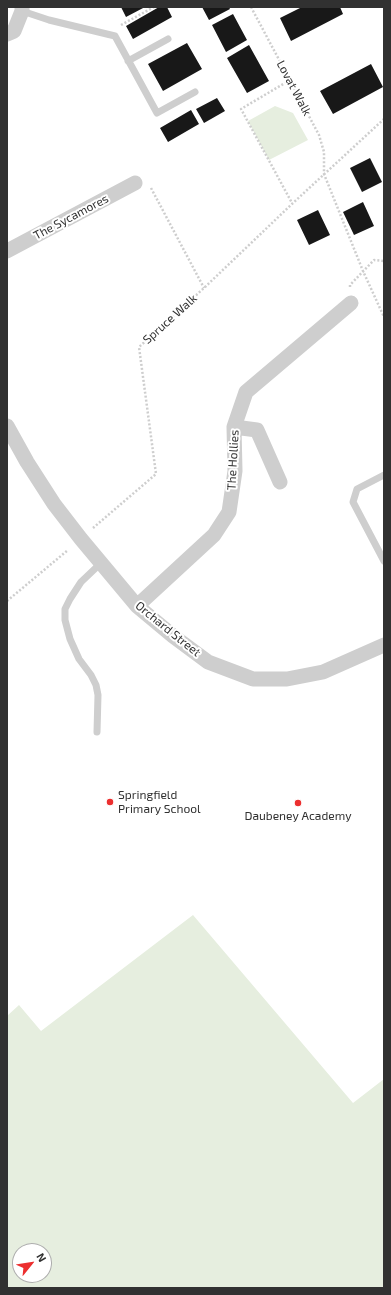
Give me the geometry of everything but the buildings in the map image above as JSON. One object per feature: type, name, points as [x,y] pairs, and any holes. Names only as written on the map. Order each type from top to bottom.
[{"type":"street","points":[[7,34],[14,31],[22,9]]},
{"type":"street","name":"The Sycamores","points":[[7,251],[135,183]]},
{"type":"street","name":"The Hollies","points":[[138,606],[214,535],[229,512],[235,471],[234,427],[246,392],[351,304]]},
{"type":"street","name":"Orchard Street","points":[[7,426],[27,462],[54,504],[81,539],[138,606],[173,636],[208,662],[253,679],[287,679],[323,672],[384,645]]},
{"type":"street","points":[[234,427],[256,430],[280,482]]},
{"type":"lane","points":[[22,9],[49,20],[115,36],[157,113],[195,92]]},
{"type":"lane","points":[[128,61],[168,39]]},
{"type":"lane","points":[[384,475],[357,489],[353,502],[384,561]]},
{"type":"lane","points":[[97,732],[97,690],[91,675],[78,659],[70,639],[65,620],[65,609],[81,582],[101,562]]},
{"type":"path","points":[[115,36],[118,27],[154,7]]},
{"type":"path","name":"Lovat Walk","points":[[251,7],[319,135],[324,152],[324,174]]},
{"type":"path","points":[[290,80],[242,109],[293,203]]},
{"type":"path","name":"Spruce Walk","points":[[7,601],[156,474],[139,347],[384,119]]},
{"type":"path","points":[[324,174],[363,271],[384,317]]},
{"type":"path","points":[[135,183],[145,178],[204,288]]},
{"type":"path","points":[[351,304],[350,285],[374,260],[384,261]]},
{"type":"green space","points":[[275,106],[293,113],[308,140],[269,160],[248,121]]},
{"type":"green space","points":[[193,915],[353,1103],[384,1079],[384,1288],[7,1288],[7,1016],[19,1005],[41,1031]]},
{"type":"place","name":"Springfield Primary School","points":[[110,802]]},
{"type":"place","name":"Daubeney Academy","points":[[298,803]]}]
